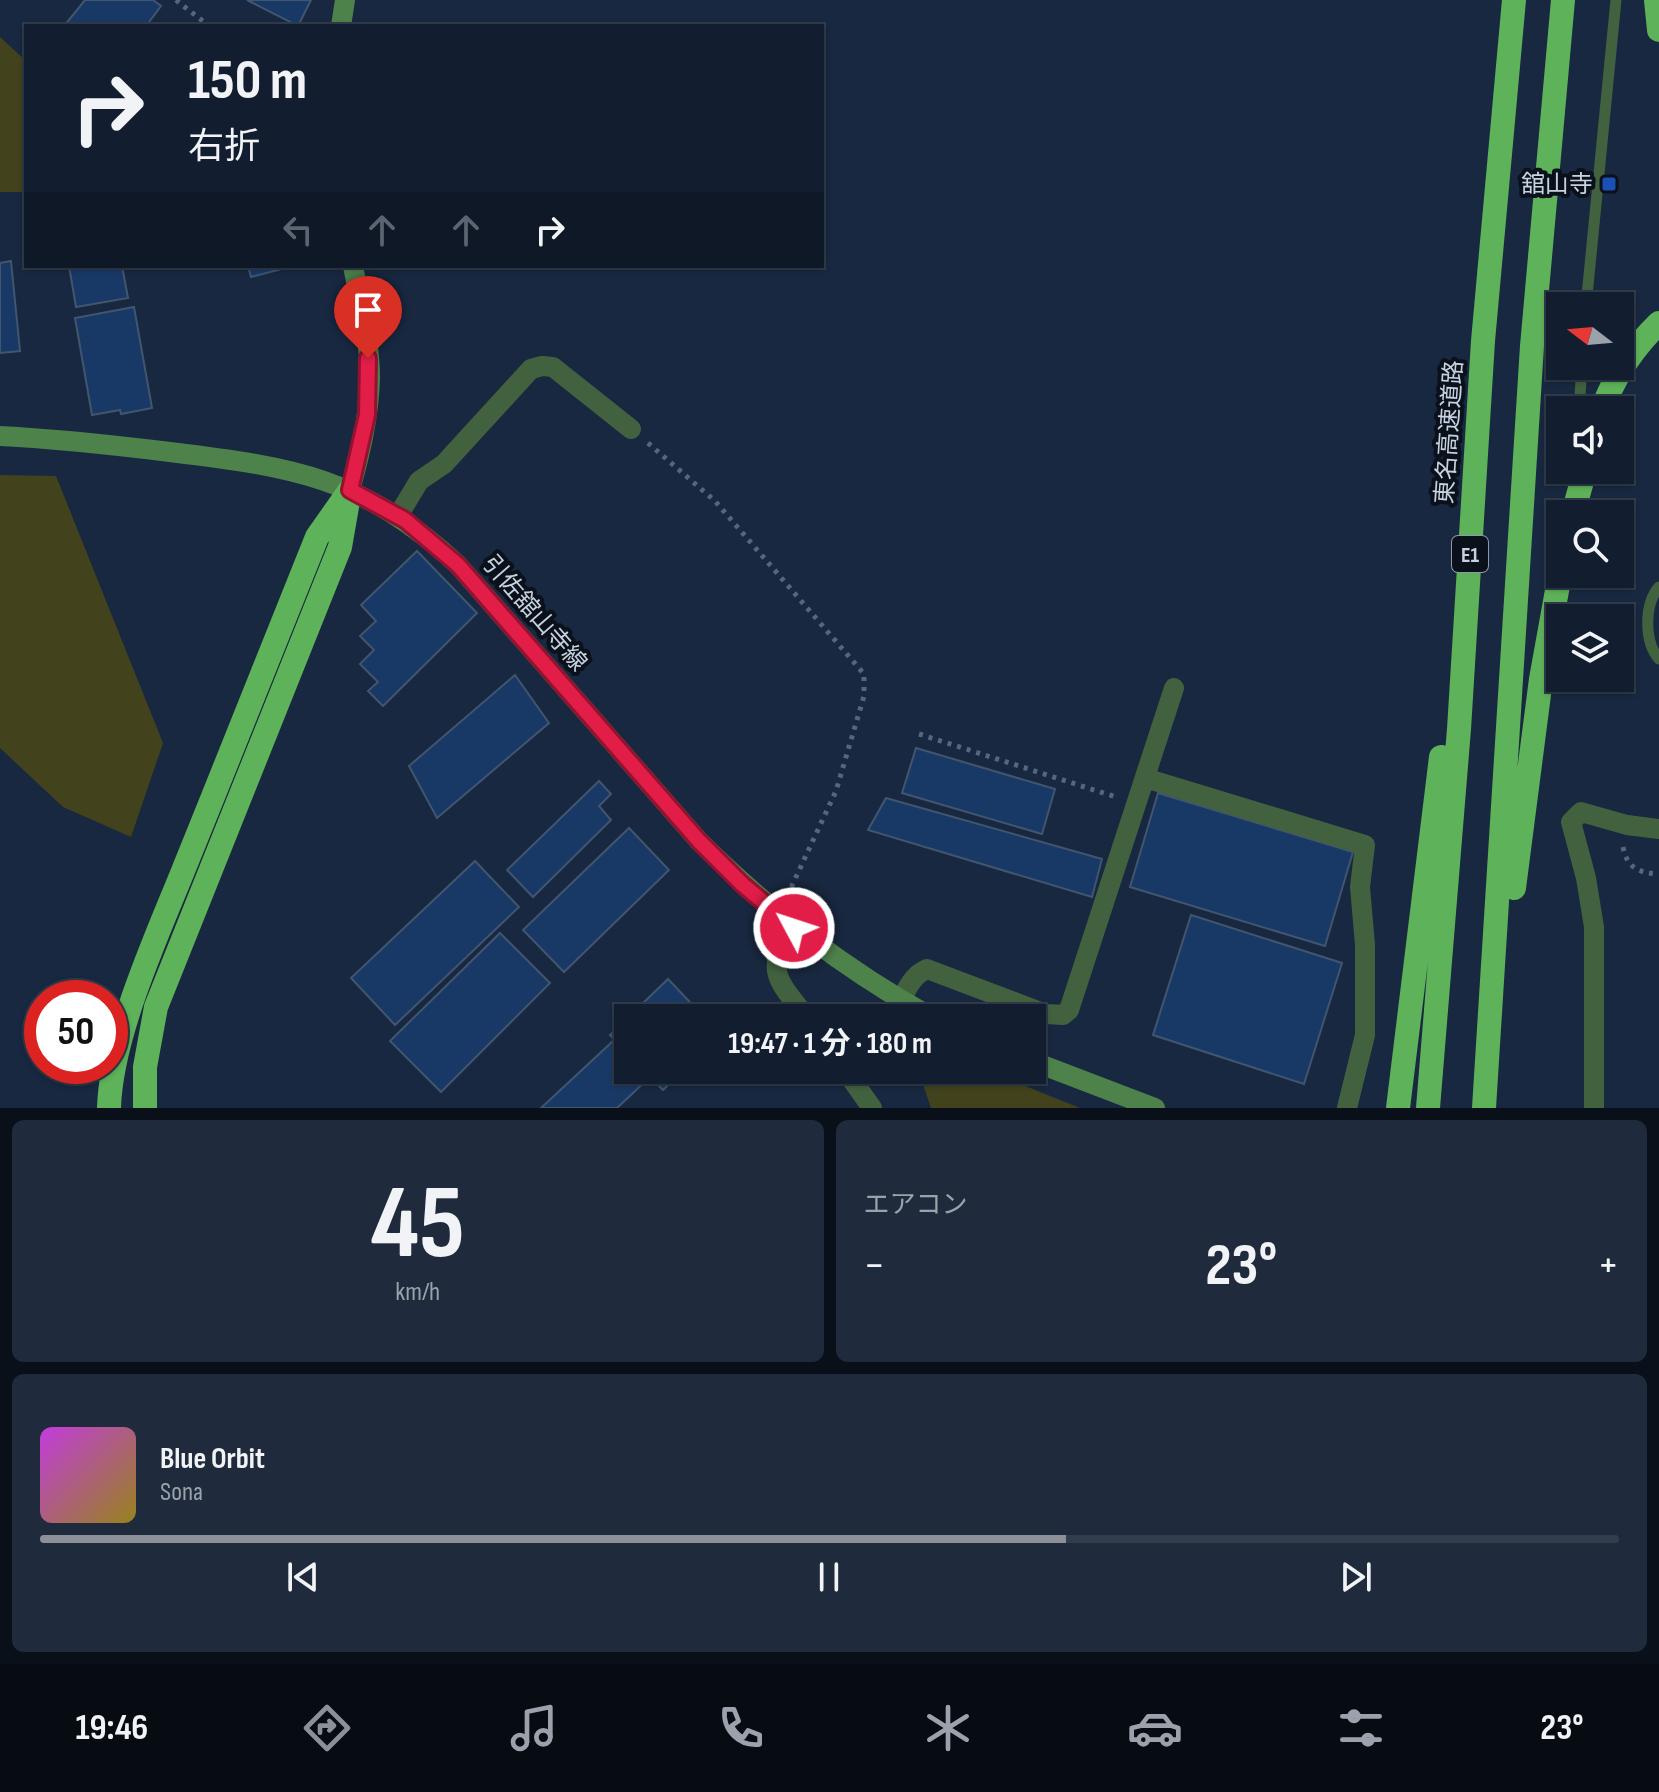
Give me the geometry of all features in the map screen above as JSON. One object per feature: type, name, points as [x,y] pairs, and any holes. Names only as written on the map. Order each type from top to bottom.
[{"type":"highway","name":"東名高速道路","points":[[1428,1108],[1440,990],[1493,216],[1514,0]]},
{"type":"highway","name":"E1","points":[[1485,1108],[1532,346],[1563,0]]},
{"type":"highway","points":[[1656,0],[1659,30]]},
{"type":"highway","points":[[1609,396],[1637,346],[1659,323]]},
{"type":"highway","points":[[109,1108],[122,1037],[158,932],[317,537],[350,490]]},
{"type":"highway","points":[[145,1108],[145,1067],[156,1007],[340,547],[350,490]]},
{"type":"highway","points":[[1398,1108],[1474,490]]},
{"type":"highway","points":[[1485,1108],[1541,679],[1557,588]]},
{"type":"main road","points":[[341,24],[345,0]]},
{"type":"main road","points":[[350,490],[367,415],[370,377],[367,339],[353,268]]},
{"type":"main road","name":"引佐舘山寺線","points":[[0,436],[79,441],[243,461],[311,475],[350,490],[398,516],[458,565],[699,841],[794,928],[836,960],[908,1004]]},
{"type":"main road","points":[[1046,1066],[1155,1108]]},
{"type":"street","points":[[398,516],[419,481],[444,464],[531,369],[553,367],[631,429]]},
{"type":"street","points":[[901,1000],[912,980],[927,969],[1046,1014],[1063,1015],[1069,1010],[1174,688]]},
{"type":"street","points":[[1145,778],[1365,845],[1360,887],[1365,945],[1365,1035],[1347,1108]]},
{"type":"street","points":[[1594,1108],[1594,927],[1586,878],[1571,822],[1581,812],[1627,825],[1659,829]]},
{"type":"street","points":[[794,928],[776,957],[776,971],[781,984],[796,1004]]},
{"type":"street","points":[[855,1084],[872,1108]]},
{"type":"lane","points":[[1587,292],[1616,0]]},
{"type":"lane","points":[[1659,587],[1651,599],[1648,614],[1652,651],[1659,659]]},
{"type":"path","points":[[176,0],[206,24]]},
{"type":"path","points":[[631,429],[715,501],[864,674],[864,696],[831,804],[788,893],[773,910]]},
{"type":"path","points":[[919,734],[1137,804]]},
{"type":"path","points":[[1627,825],[1623,850],[1628,863],[1639,872],[1659,874]]},
{"type":"shaded area","points":[[0,37],[24,59],[24,192],[0,192]]},
{"type":"shaded area","points":[[0,475],[56,476],[163,743],[131,837],[63,807],[0,748]]},
{"type":"shaded area","points":[[923,1084],[1021,1084],[1080,1108],[931,1108]]},
{"type":"building","points":[[85,0],[153,0],[161,6],[148,24],[66,24]]},
{"type":"building","points":[[247,0],[311,0],[299,24]]},
{"type":"building","points":[[11,261],[20,351],[0,353],[0,263]]},
{"type":"building","points":[[69,268],[122,268],[128,298],[76,307]]},
{"type":"building","points":[[249,268],[285,268],[251,277]]},
{"type":"building","points":[[134,307],[152,408],[92,415],[75,318]]},
{"type":"building","points":[[417,551],[477,613],[383,706],[368,691],[378,682],[360,664],[374,650],[360,636],[376,621],[361,605]]},
{"type":"building","points":[[515,675],[549,723],[437,818],[409,766]]},
{"type":"building","points":[[916,748],[1055,789],[1042,834],[902,793]]},
{"type":"building","points":[[599,781],[611,794],[599,806],[611,820],[533,897],[507,870]]},
{"type":"building","points":[[1158,793],[1353,852],[1325,946],[1130,887]]},
{"type":"building","points":[[886,798],[1102,859],[1092,897],[868,830]]},
{"type":"building","points":[[629,828],[669,870],[564,972],[523,930]]},
{"type":"building","points":[[475,861],[519,907],[395,1025],[351,978]]},
{"type":"building","points":[[1191,915],[1342,963],[1304,1084],[1153,1035]]},
{"type":"building","points":[[500,933],[550,983],[441,1092],[390,1041]]},
{"type":"building","points":[[668,979],[692,1004],[642,1004]]},
{"type":"building","points":[[613,1041],[614,1084],[643,1084],[617,1108],[541,1108]]},
{"type":"place","name":"舘山寺","points":[[1609,184]]},
{"type":"route","points":[[368,358],[367,415],[350,490],[405,520],[458,565],[699,841],[742,884],[794,928]]}]
